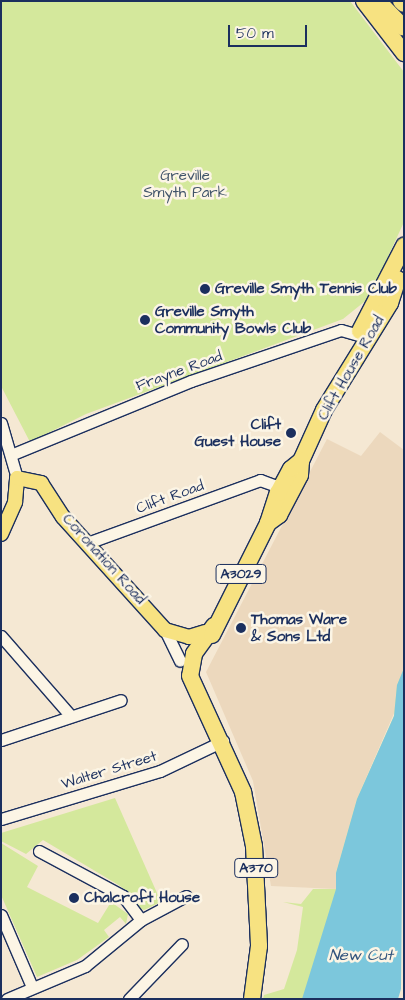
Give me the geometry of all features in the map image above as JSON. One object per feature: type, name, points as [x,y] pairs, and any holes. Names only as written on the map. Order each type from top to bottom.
[{"type":"highway","points":[[364,1],[404,53]]},
{"type":"highway","points":[[378,1],[404,28]]},
{"type":"highway","points":[[401,1],[404,4]]},
{"type":"highway","points":[[382,304],[404,246]]},
{"type":"highway","name":"A3029","points":[[344,374],[358,335],[402,275]]},
{"type":"highway","name":"Clift House Road","points":[[268,523],[279,515],[300,475],[302,461],[344,374],[382,304]]},
{"type":"highway","name":"Clift House Road","points":[[210,629],[268,523],[278,493],[291,469],[302,461]]},
{"type":"highway","name":"A370","points":[[210,629],[194,684],[223,741],[243,792],[254,846],[259,910],[252,999]]},
{"type":"main road","points":[[1,534],[16,502],[17,478]]},
{"type":"main road","name":"Coronation Road","points":[[17,478],[44,485],[63,517],[90,542],[165,630]]},
{"type":"main road","points":[[165,630],[189,637],[210,629]]},
{"type":"street","name":"Frayne Road","points":[[13,454],[191,381],[341,330],[358,335]]},
{"type":"street","points":[[1,423],[13,454],[17,478]]},
{"type":"street","name":"Clift Road","points":[[90,542],[274,475]]},
{"type":"street","points":[[260,480],[274,485],[278,493]]},
{"type":"street","name":"Coronation Road","points":[[165,630],[180,660]]},
{"type":"street","points":[[1,636],[70,715]]},
{"type":"street","points":[[1,740],[70,715],[122,700]]},
{"type":"street","name":"Walter Street","points":[[1,819],[160,770],[223,741]]},
{"type":"street","points":[[39,850],[123,896],[141,920]]},
{"type":"street","points":[[7,999],[89,963],[141,920],[186,896]]},
{"type":"street","points":[[1,915],[32,987]]},
{"type":"street","points":[[130,999],[182,944]]},
{"type":"shaded area","points":[[380,432],[404,450],[404,668],[397,685],[398,704],[357,799],[336,873],[336,889],[271,886],[253,781],[206,672],[327,439],[361,456]]},
{"type":"green space","name":"Greville Smyth Park","points":[[1,1],[350,1],[404,72],[404,222],[369,298],[343,319],[86,414],[30,442],[1,386]]},
{"type":"green space","points":[[404,668],[404,715],[316,999],[263,999],[264,995],[284,989],[297,950],[303,907],[283,902],[301,904],[313,889],[336,889],[336,873],[357,799],[394,716],[397,685]]},
{"type":"green space","points":[[115,798],[161,902],[144,910],[136,907],[130,893],[43,840],[26,854],[1,841],[1,833]]},
{"type":"green space","points":[[1,843],[38,866],[27,887],[98,923],[111,902],[128,914],[126,924],[120,917],[104,930],[109,937],[77,960],[37,977],[1,895]]},
{"type":"water","name":"New Cut","points":[[404,668],[401,989],[398,999],[302,999],[336,889],[336,873],[357,799],[394,716],[397,685]]},
{"type":"place","name":"Greville Smyth Tennis Club","points":[[205,289]]},
{"type":"place","name":"Greville Smyth Community Bowls Club","points":[[145,320]]},
{"type":"place","name":"Clift Guest House","points":[[291,433]]},
{"type":"place","name":"Thomas Ware & Sons Ltd","points":[[241,628]]},
{"type":"place","name":"Chalcroft House","points":[[74,898]]}]
